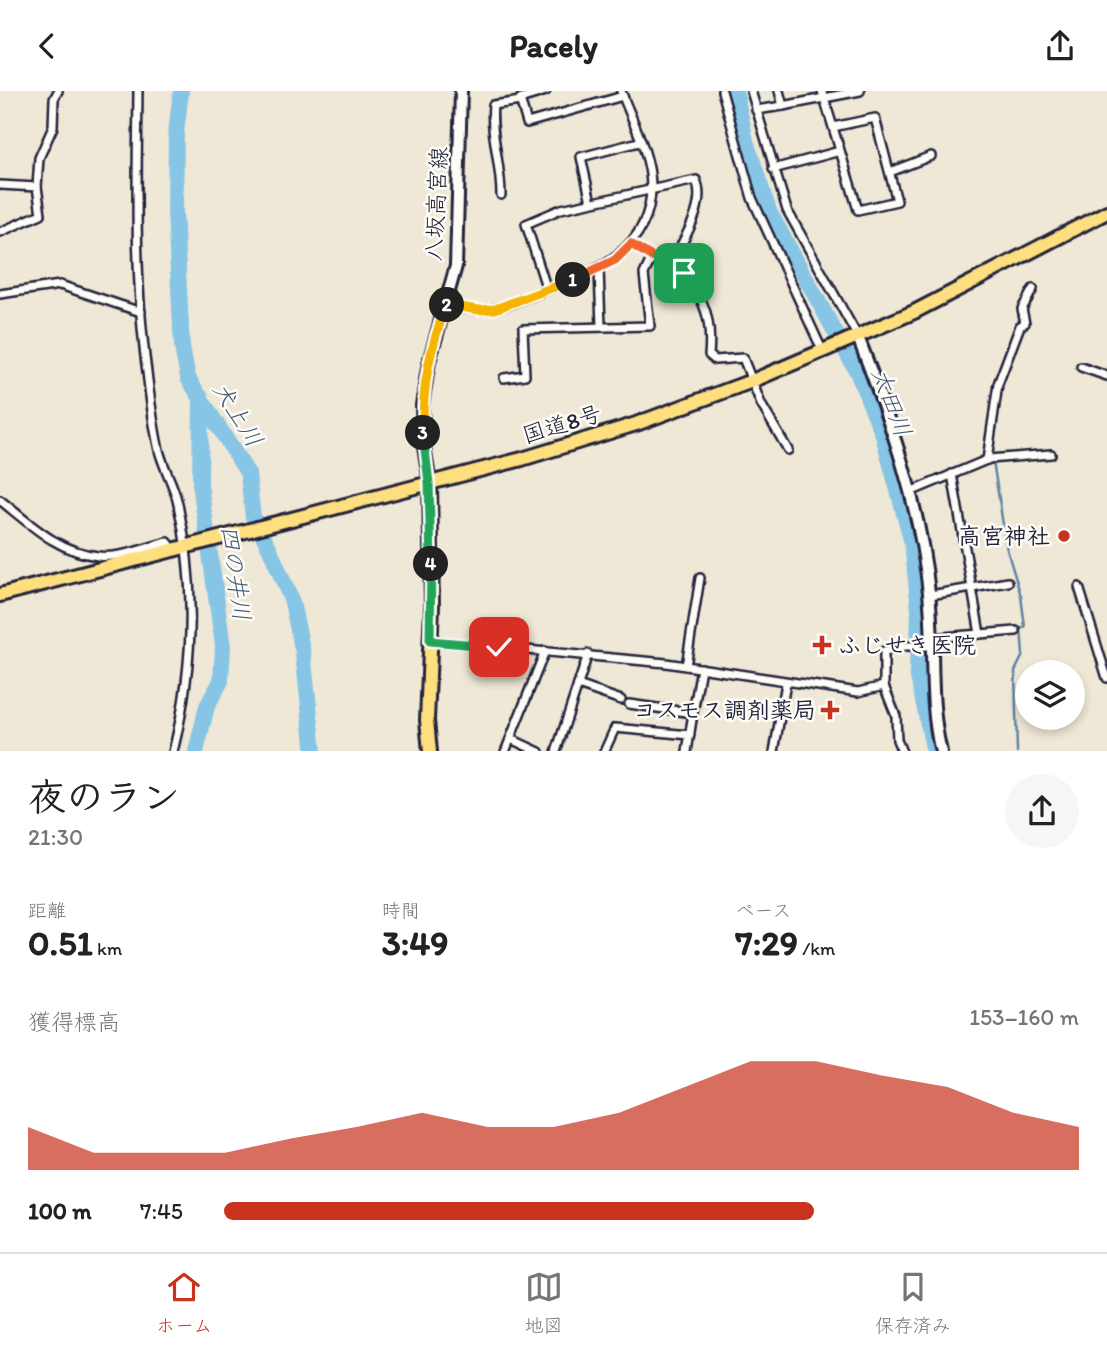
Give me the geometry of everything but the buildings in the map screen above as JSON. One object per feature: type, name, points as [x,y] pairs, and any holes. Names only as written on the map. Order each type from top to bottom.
[{"type":"main road","name":"八坂高宮線","points":[[429,483],[423,441],[422,404],[429,362],[456,266],[461,91]]},
{"type":"main road","name":"国道8号","points":[[0,596],[429,483],[636,424],[825,352],[914,312],[1107,212]]},
{"type":"main road","points":[[854,338],[893,427],[921,535],[930,595],[929,643],[933,700],[941,751]]},
{"type":"main road","points":[[429,483],[430,751]]},
{"type":"street","points":[[0,232],[41,214],[37,187],[39,158],[53,127],[54,99],[58,91]]},
{"type":"street","points":[[138,91],[137,237],[141,312],[159,452],[177,496],[192,605],[191,660],[173,751]]},
{"type":"street","points":[[501,195],[501,168],[491,121],[493,106],[521,101],[520,99],[546,91]]},
{"type":"street","points":[[722,91],[752,198],[825,352]]},
{"type":"street","points":[[751,91],[787,210],[854,338]]},
{"type":"street","points":[[779,91],[783,106]]},
{"type":"street","points":[[756,110],[783,106],[823,94],[860,91]]},
{"type":"street","points":[[446,305],[479,310],[495,309],[599,269],[615,260],[631,244],[647,214],[651,188],[648,163],[622,94],[527,123],[521,101]]},
{"type":"street","points":[[823,94],[858,210],[897,201],[876,118],[833,127]]},
{"type":"street","points":[[591,202],[581,157],[639,142]]},
{"type":"street","points":[[773,169],[840,151]]},
{"type":"street","points":[[890,172],[931,156]]},
{"type":"street","points":[[547,290],[526,224],[561,209],[696,180],[699,188],[698,205],[673,261]]},
{"type":"street","points":[[0,185],[37,187]]},
{"type":"street","points":[[631,244],[652,257],[673,261],[702,300],[712,325],[709,355],[715,360],[743,358],[788,450]]},
{"type":"street","points":[[504,378],[525,375],[523,329],[650,326],[644,274],[652,257]]},
{"type":"street","points":[[599,269],[601,327]]},
{"type":"street","points":[[0,294],[60,285],[141,312]]},
{"type":"street","points":[[987,460],[998,384],[1020,326],[1025,323],[1023,309],[1034,289]]},
{"type":"street","points":[[1081,367],[1107,376]]},
{"type":"street","points":[[910,492],[987,460],[1051,454]]},
{"type":"street","points":[[952,475],[980,634]]},
{"type":"street","points":[[0,500],[52,541],[100,557],[168,542],[185,547]]},
{"type":"street","points":[[687,666],[700,578]]},
{"type":"street","points":[[930,595],[1008,582]]},
{"type":"street","points":[[1079,587],[1107,678]]},
{"type":"street","points":[[902,751],[897,740],[896,716],[884,686],[884,650],[980,634],[1016,631]]},
{"type":"street","points":[[430,641],[687,666],[858,692],[884,686]]},
{"type":"street","points":[[505,751],[545,651]]},
{"type":"street","points":[[556,751],[588,655]]},
{"type":"street","points":[[687,751],[702,668]]},
{"type":"street","points":[[774,751],[786,683]]},
{"type":"street","points":[[578,685],[621,700]]},
{"type":"street","points":[[629,705],[693,713]]},
{"type":"street","points":[[604,751],[615,728],[690,735]]},
{"type":"street","points":[[511,739],[539,751]]},
{"type":"waterway","name":"犬上川","points":[[181,91],[176,134],[175,212],[182,347],[188,378],[248,474],[253,517],[292,602],[303,653],[314,751]]},
{"type":"waterway","name":"太田川","points":[[735,91],[746,141],[769,211],[857,372],[883,435],[912,543],[919,610],[917,672],[934,751]]},
{"type":"waterway","name":"四の井川","points":[[196,751],[207,706],[221,681],[223,646],[200,484],[201,397]]},
{"type":"waterway","points":[[913,495],[993,461],[1007,550],[1021,596],[1025,627],[1021,628],[1023,655],[1015,671],[1017,751]]},
{"type":"place","name":"高宮神社","points":[[1064,536]]},
{"type":"place","name":"ふじせき医院","points":[[822,645]]},
{"type":"place","name":"コスモス調剤薬局","points":[[830,710]]},
{"type":"route","points":[[499,647],[430,641],[432,606],[429,483],[423,441],[422,404],[429,362],[446,305],[479,310],[495,309],[594,272],[615,260],[631,244],[652,257],[673,261],[684,273]]}]
